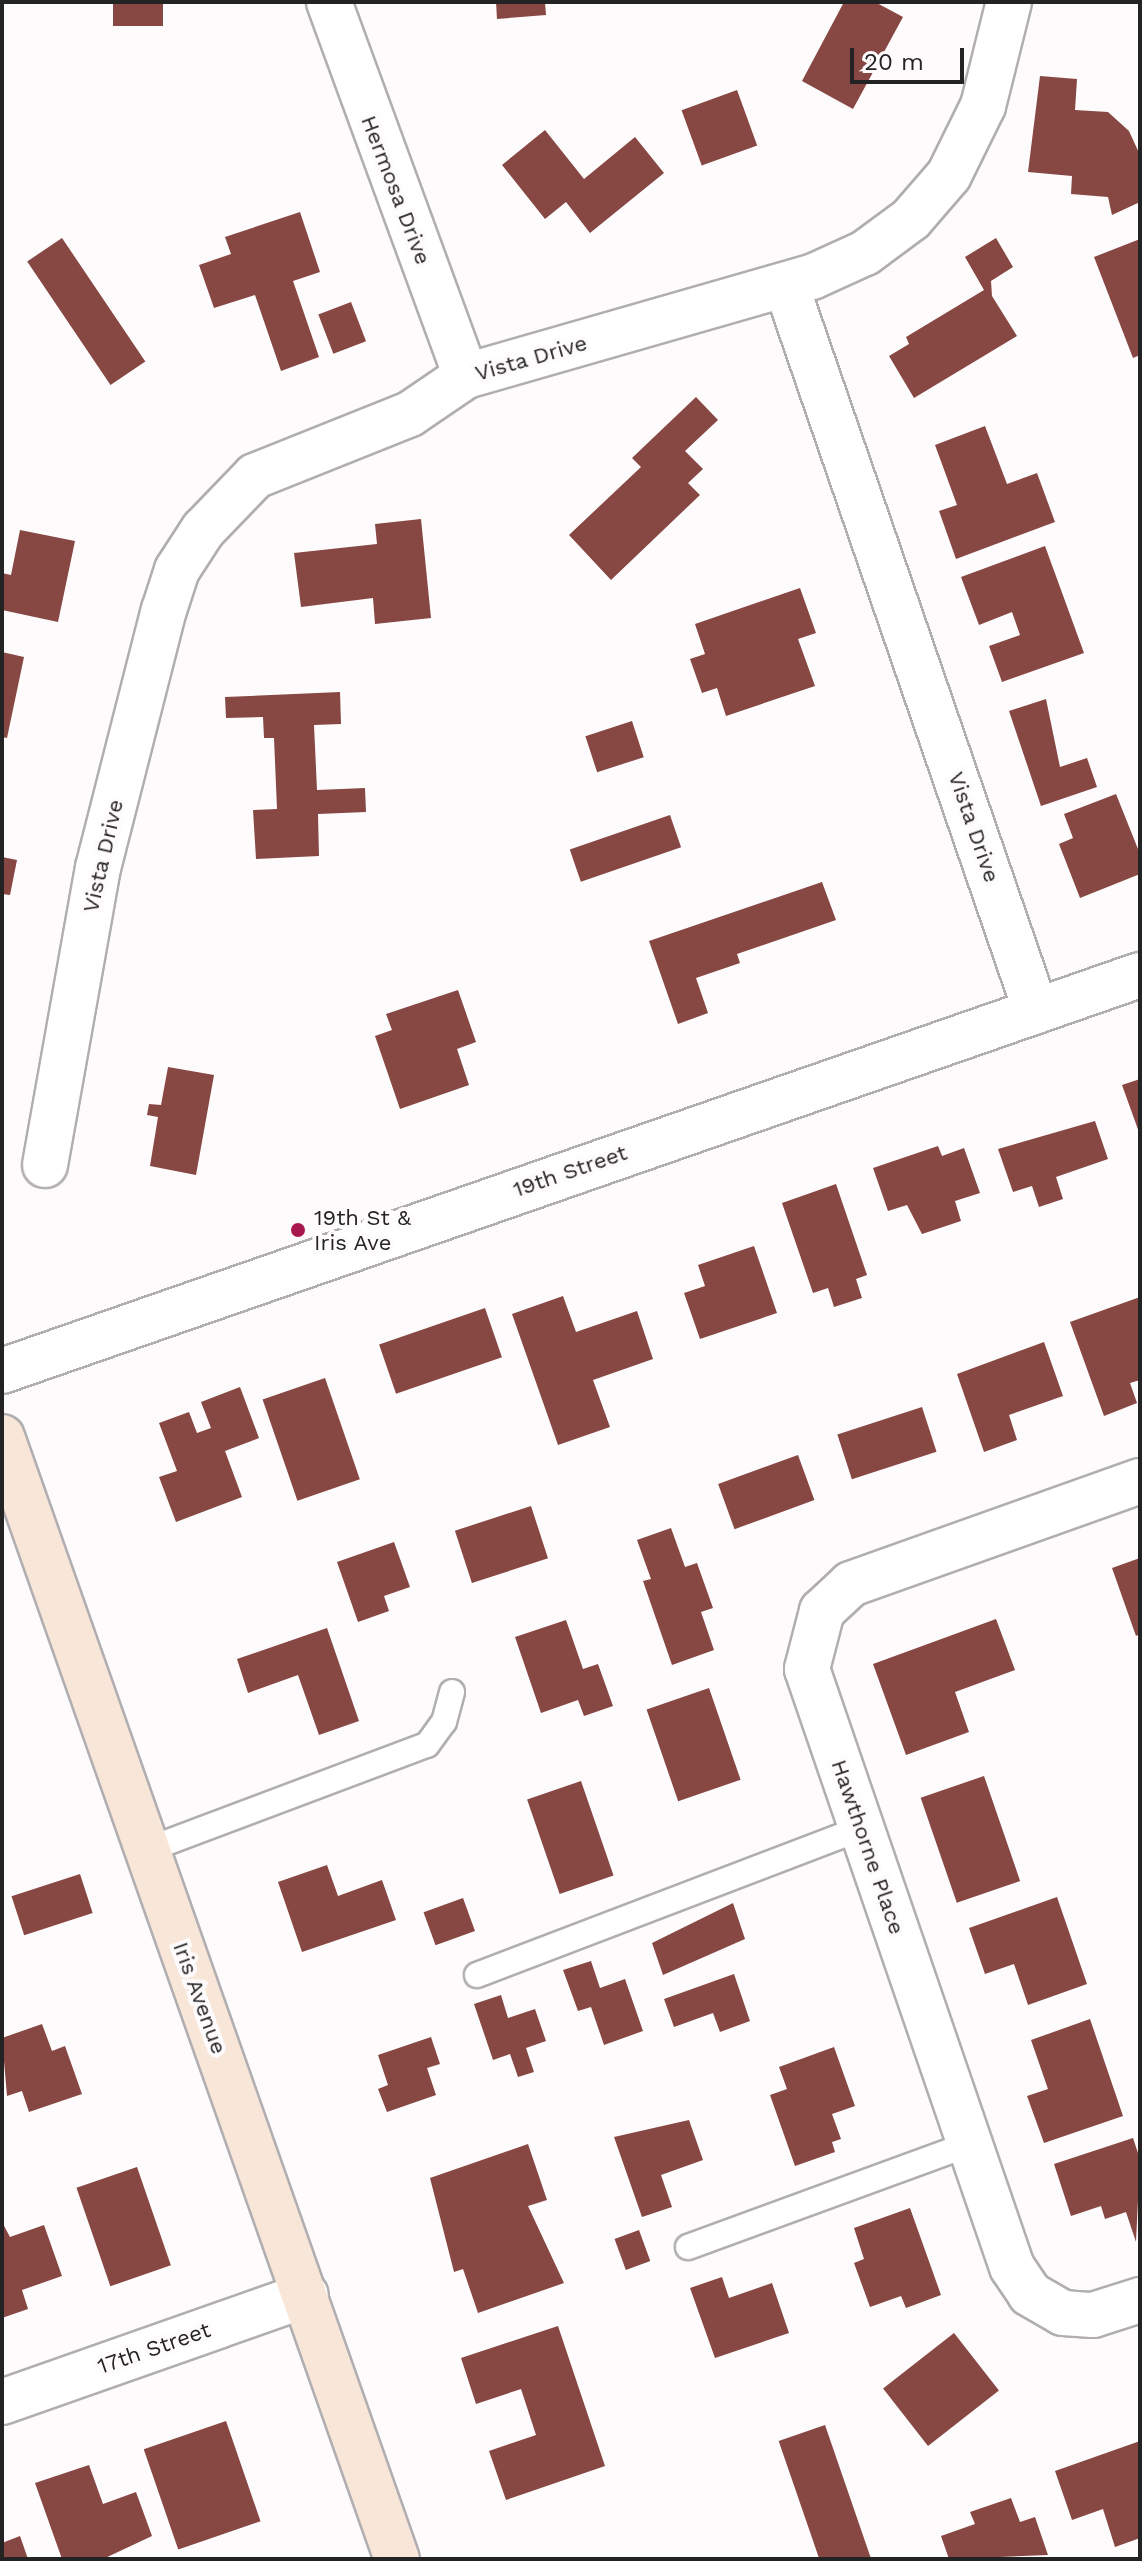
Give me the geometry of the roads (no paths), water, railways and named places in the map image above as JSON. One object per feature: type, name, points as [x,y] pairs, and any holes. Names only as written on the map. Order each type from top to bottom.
[{"type":"main road","name":"Iris Avenue","points":[[2,1437],[397,2559]]},
{"type":"street","name":"Hermosa Drive","points":[[329,2],[466,376]]},
{"type":"street","points":[[786,285],[865,253],[911,219],[949,175],[983,106],[1009,2]]},
{"type":"street","name":"Vista Drive","points":[[45,1165],[98,868],[177,570],[203,530],[255,476],[410,414],[466,376],[786,285],[1036,1011]]},
{"type":"street","name":"19th Street","points":[[2,1371],[1140,975]]},
{"type":"street","name":"Hawthorne Place","points":[[1140,1481],[851,1584],[822,1611],[807,1669],[1012,2267],[1030,2294],[1063,2313],[1093,2315],[1140,2300]]},
{"type":"street","name":"17th Street","points":[[2,2402],[306,2295]]},
{"type":"lane","points":[[147,1850],[427,1745],[444,1722],[452,1692]]},
{"type":"lane","points":[[477,1975],[861,1828]]},
{"type":"lane","points":[[688,2247],[969,2144]]},
{"type":"place","name":"19th St & Iris Ave","points":[[298,1230]]}]
